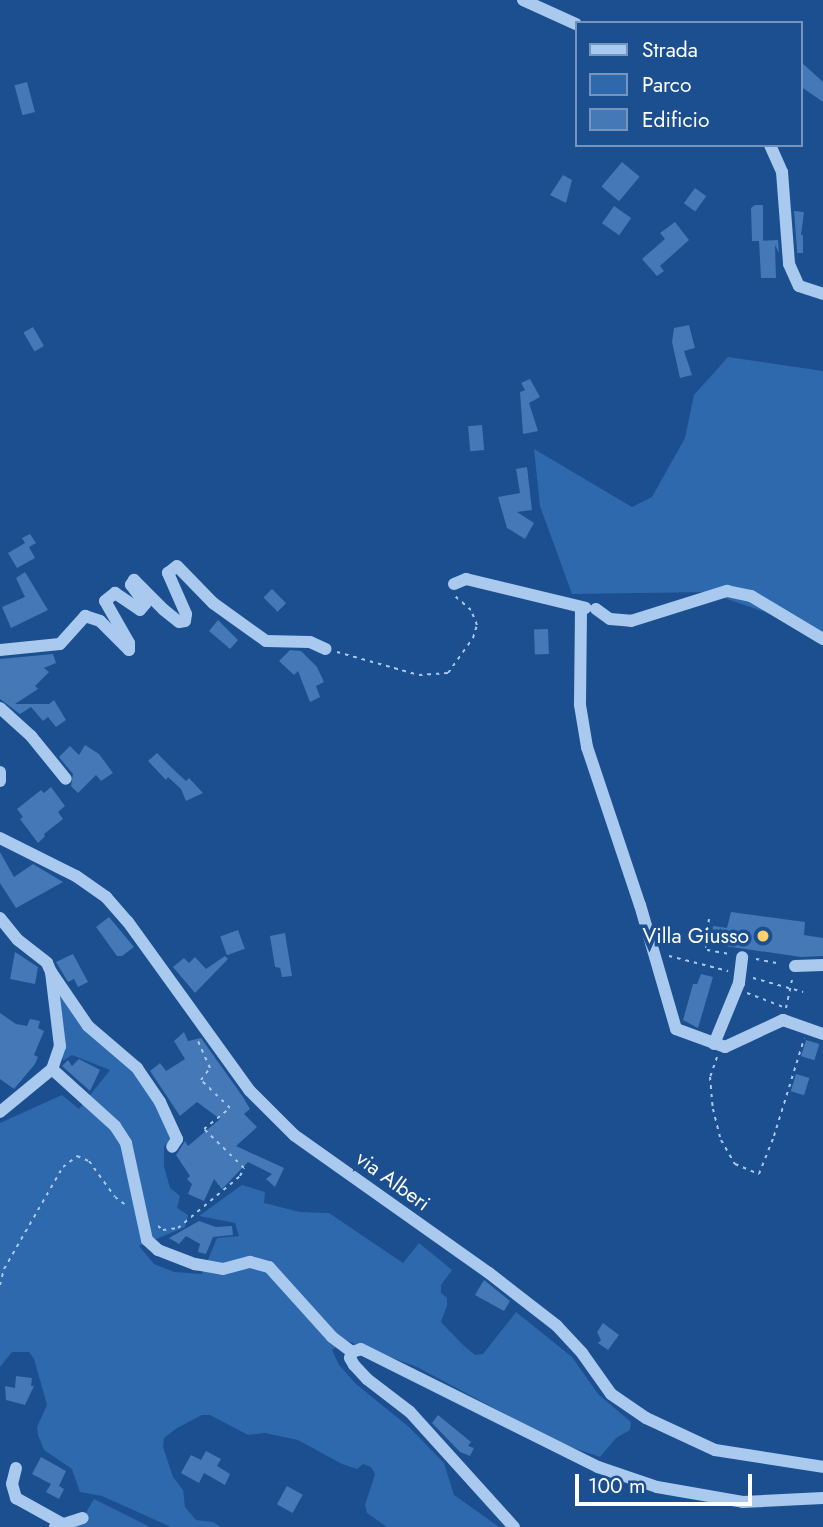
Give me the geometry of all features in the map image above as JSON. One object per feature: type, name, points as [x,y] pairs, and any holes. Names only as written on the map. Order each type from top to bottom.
[{"type":"street","points":[[523,0],[574,23]]},
{"type":"street","points":[[771,147],[782,172],[789,264],[799,286],[823,294]]},
{"type":"street","points":[[0,650],[60,644],[85,616],[100,621],[129,650],[130,643],[105,601],[115,593],[140,610],[145,604],[131,585],[134,579],[164,610],[181,623],[185,621],[186,614],[168,573],[177,566],[213,603],[267,641],[310,642],[326,649]]},
{"type":"street","points":[[454,584],[466,579],[589,608],[610,619],[631,621],[727,591],[751,596],[823,639]]},
{"type":"street","points":[[589,608],[580,705],[587,747],[640,905],[676,1030],[725,1047],[783,1020],[823,1034]]},
{"type":"street","points":[[0,708],[32,736],[66,779]]},
{"type":"street","points":[[0,772],[0,781]]},
{"type":"street","name":"via Alberi","points":[[0,838],[76,876],[106,897],[128,922],[250,1091],[294,1135],[489,1273],[557,1326],[582,1353],[611,1394],[646,1418],[715,1450],[823,1467]]},
{"type":"street","points":[[0,918],[18,940],[47,963],[88,1026],[137,1068],[160,1101],[177,1139],[172,1147]]},
{"type":"street","points":[[717,1045],[736,989],[742,957]]},
{"type":"street","points":[[795,966],[823,965]]},
{"type":"street","points":[[0,1112],[52,1069],[60,1046],[51,972]]},
{"type":"street","points":[[52,1069],[115,1126],[126,1143],[147,1240],[175,1258],[223,1269],[250,1262],[269,1267],[332,1337],[352,1352]]},
{"type":"street","points":[[352,1352],[361,1349],[598,1468],[657,1488],[743,1502],[823,1498]]},
{"type":"street","points":[[352,1352],[350,1358],[354,1365],[367,1379],[410,1412],[514,1527]]},
{"type":"street","points":[[16,1468],[12,1484],[16,1498]]},
{"type":"street","points":[[0,1489],[58,1526],[83,1518]]},
{"type":"path","points":[[326,649],[419,675],[448,673],[473,638],[477,625],[471,610],[454,595],[454,584]]},
{"type":"path","points":[[736,989],[786,1008],[791,989]]},
{"type":"path","points":[[142,1214],[163,1230],[178,1228],[240,1176],[244,1168],[204,1129],[230,1108],[201,1080],[211,1068],[193,1030],[193,1013]]},
{"type":"path","points":[[717,1045],[710,1077],[713,1109],[721,1140],[735,1164],[759,1174],[774,1136],[807,1028]]},
{"type":"path","points":[[0,1285],[5,1269],[63,1167],[78,1156],[89,1161],[124,1206],[130,1206],[139,1195]]},
{"type":"green space","points":[[728,357],[823,371],[823,632],[707,592],[572,594],[540,506],[534,449],[632,507],[652,497],[685,438],[694,395]]},
{"type":"green space","points":[[55,983],[134,1070],[174,1138],[164,1146],[164,1166],[170,1188],[180,1196],[177,1208],[188,1215],[185,1227],[139,1246],[154,1264],[174,1272],[202,1274],[217,1238],[239,1236],[235,1223],[199,1216],[242,1185],[265,1192],[264,1203],[300,1212],[329,1213],[403,1263],[419,1243],[452,1270],[441,1285],[441,1293],[447,1298],[447,1306],[441,1322],[463,1345],[475,1355],[483,1354],[516,1312],[572,1357],[598,1394],[631,1422],[630,1430],[616,1438],[600,1457],[562,1444],[417,1367],[345,1340],[332,1350],[339,1365],[356,1384],[409,1427],[444,1463],[454,1495],[499,1527],[387,1527],[367,1513],[365,1505],[375,1474],[371,1467],[363,1464],[357,1469],[342,1464],[298,1440],[265,1433],[248,1435],[210,1415],[202,1415],[177,1428],[164,1438],[163,1447],[173,1477],[183,1490],[185,1507],[196,1520],[213,1522],[221,1527],[171,1527],[102,1496],[80,1492],[72,1469],[44,1450],[38,1435],[37,1427],[47,1405],[34,1359],[29,1352],[12,1352],[0,1367],[0,1123],[62,1095],[79,1109],[110,1070],[72,1055],[63,1061]]},
{"type":"green space","points":[[94,1499],[150,1527],[73,1527],[83,1518]]},
{"type":"building","points":[[802,63],[823,82],[823,102],[802,87]]},
{"type":"building","points":[[27,82],[35,112],[22,115],[14,85]]},
{"type":"building","points":[[622,162],[640,177],[619,201],[601,187]]},
{"type":"building","points":[[563,175],[572,180],[566,203],[550,195]]},
{"type":"building","points":[[695,188],[706,196],[695,212],[684,203]]},
{"type":"building","points":[[763,205],[763,241],[752,241],[751,208]]},
{"type":"building","points":[[614,206],[631,218],[619,235],[602,223]]},
{"type":"building","points":[[794,211],[804,212],[801,235],[803,253],[797,253]]},
{"type":"building","points":[[675,222],[689,240],[660,266],[664,271],[657,276],[642,259],[665,239],[660,233]]},
{"type":"building","points":[[778,240],[779,253],[775,245],[776,278],[761,278],[759,241]]},
{"type":"building","points":[[689,325],[695,348],[684,351],[692,375],[680,378],[672,342],[674,328]]},
{"type":"building","points":[[33,327],[44,346],[34,352],[23,332]]},
{"type":"building","points":[[530,379],[540,397],[529,403],[538,431],[523,434],[520,392],[525,390],[521,383]]},
{"type":"building","points":[[482,425],[484,450],[470,451],[468,426]]},
{"type":"building","points":[[527,467],[532,510],[517,512],[534,523],[525,539],[507,528],[498,497],[520,493],[516,469]]},
{"type":"building","points":[[30,534],[36,543],[29,547],[35,558],[17,568],[8,553],[25,543],[22,538]]},
{"type":"building","points":[[25,572],[48,610],[11,628],[2,607],[25,597],[16,578]]},
{"type":"building","points":[[272,589],[286,603],[278,612],[264,597]]},
{"type":"building","points":[[218,620],[238,640],[230,649],[209,631]]},
{"type":"building","points":[[534,629],[548,629],[549,654],[535,654]]},
{"type":"building","points":[[290,650],[301,651],[317,667],[324,682],[316,686],[320,697],[310,702],[298,671],[294,675],[279,661]]},
{"type":"building","points":[[53,654],[56,663],[44,668],[49,672],[35,686],[38,689],[15,704],[49,704],[54,700],[66,720],[56,727],[48,717],[43,721],[31,707],[20,714],[0,699],[0,659]]},
{"type":"building","points":[[85,745],[99,754],[113,773],[101,781],[96,775],[78,793],[71,786],[73,774],[59,757],[70,746],[79,755]]},
{"type":"building","points":[[157,753],[186,781],[189,778],[203,793],[186,801],[181,789],[168,777],[166,780],[148,761]]},
{"type":"building","points":[[51,787],[65,806],[58,812],[63,819],[44,834],[38,843],[20,819],[23,817],[17,809],[41,790],[44,793]]},
{"type":"building","points":[[0,852],[14,877],[33,864],[63,882],[16,908],[0,883]]},
{"type":"building","name":"Villa Giusso","points":[[731,912],[805,922],[804,935],[823,938],[823,956],[801,957],[711,944],[713,926],[727,928]]},
{"type":"building","points":[[109,917],[134,947],[122,956],[117,956],[96,927]]},
{"type":"building","points":[[238,930],[245,949],[227,955],[220,936]]},
{"type":"building","points":[[285,933],[292,976],[282,977],[280,968],[275,967],[270,936]]},
{"type":"building","points":[[15,952],[38,967],[35,984],[10,979]]},
{"type":"building","points":[[73,954],[88,982],[78,987],[74,979],[68,982],[56,962]]},
{"type":"building","points":[[225,956],[228,959],[195,993],[173,967],[184,958],[189,963],[195,957],[206,969]]},
{"type":"building","points":[[701,974],[713,977],[698,1028],[683,1020],[693,984],[697,984]]},
{"type":"building","points":[[0,1013],[16,1024],[27,1026],[30,1019],[40,1021],[38,1028],[44,1031],[34,1055],[38,1057],[35,1064],[14,1089],[0,1079]]},
{"type":"building","points":[[184,1032],[188,1041],[201,1038],[243,1097],[250,1109],[244,1114],[257,1127],[236,1146],[284,1168],[275,1187],[266,1179],[272,1174],[248,1162],[222,1189],[214,1179],[204,1201],[188,1194],[192,1184],[187,1179],[190,1176],[176,1155],[185,1141],[188,1146],[220,1119],[197,1102],[180,1116],[150,1071],[160,1063],[166,1071],[185,1059],[174,1041]]},
{"type":"building","points":[[806,1040],[819,1044],[814,1060],[801,1056]]},
{"type":"building","points":[[79,1059],[100,1070],[90,1091],[62,1066],[68,1060],[72,1066]]},
{"type":"building","points":[[796,1074],[809,1078],[804,1095],[791,1091]]},
{"type":"building","points":[[199,1221],[216,1227],[232,1226],[233,1235],[213,1237],[206,1254],[198,1252],[200,1244],[186,1236],[179,1244],[169,1238]]},
{"type":"building","points":[[484,1280],[510,1301],[504,1311],[475,1295]]},
{"type":"building","points":[[603,1323],[619,1335],[608,1350],[598,1343],[601,1340],[597,1332]]},
{"type":"building","points":[[16,1376],[32,1378],[31,1386],[34,1386],[25,1405],[6,1400],[5,1386],[15,1388]]},
{"type":"building","points":[[438,1415],[471,1442],[468,1446],[474,1448],[470,1456],[460,1452],[432,1423]]},
{"type":"building","points":[[206,1451],[221,1459],[217,1466],[230,1474],[225,1485],[204,1473],[199,1483],[181,1473],[191,1455],[201,1460]]},
{"type":"building","points":[[41,1457],[66,1471],[59,1486],[64,1489],[59,1499],[46,1492],[51,1484],[32,1474]]},
{"type":"building","points":[[287,1486],[303,1495],[293,1513],[277,1504]]},
{"type":"place","name":"Villa Giusso","points":[[763,936]]}]
